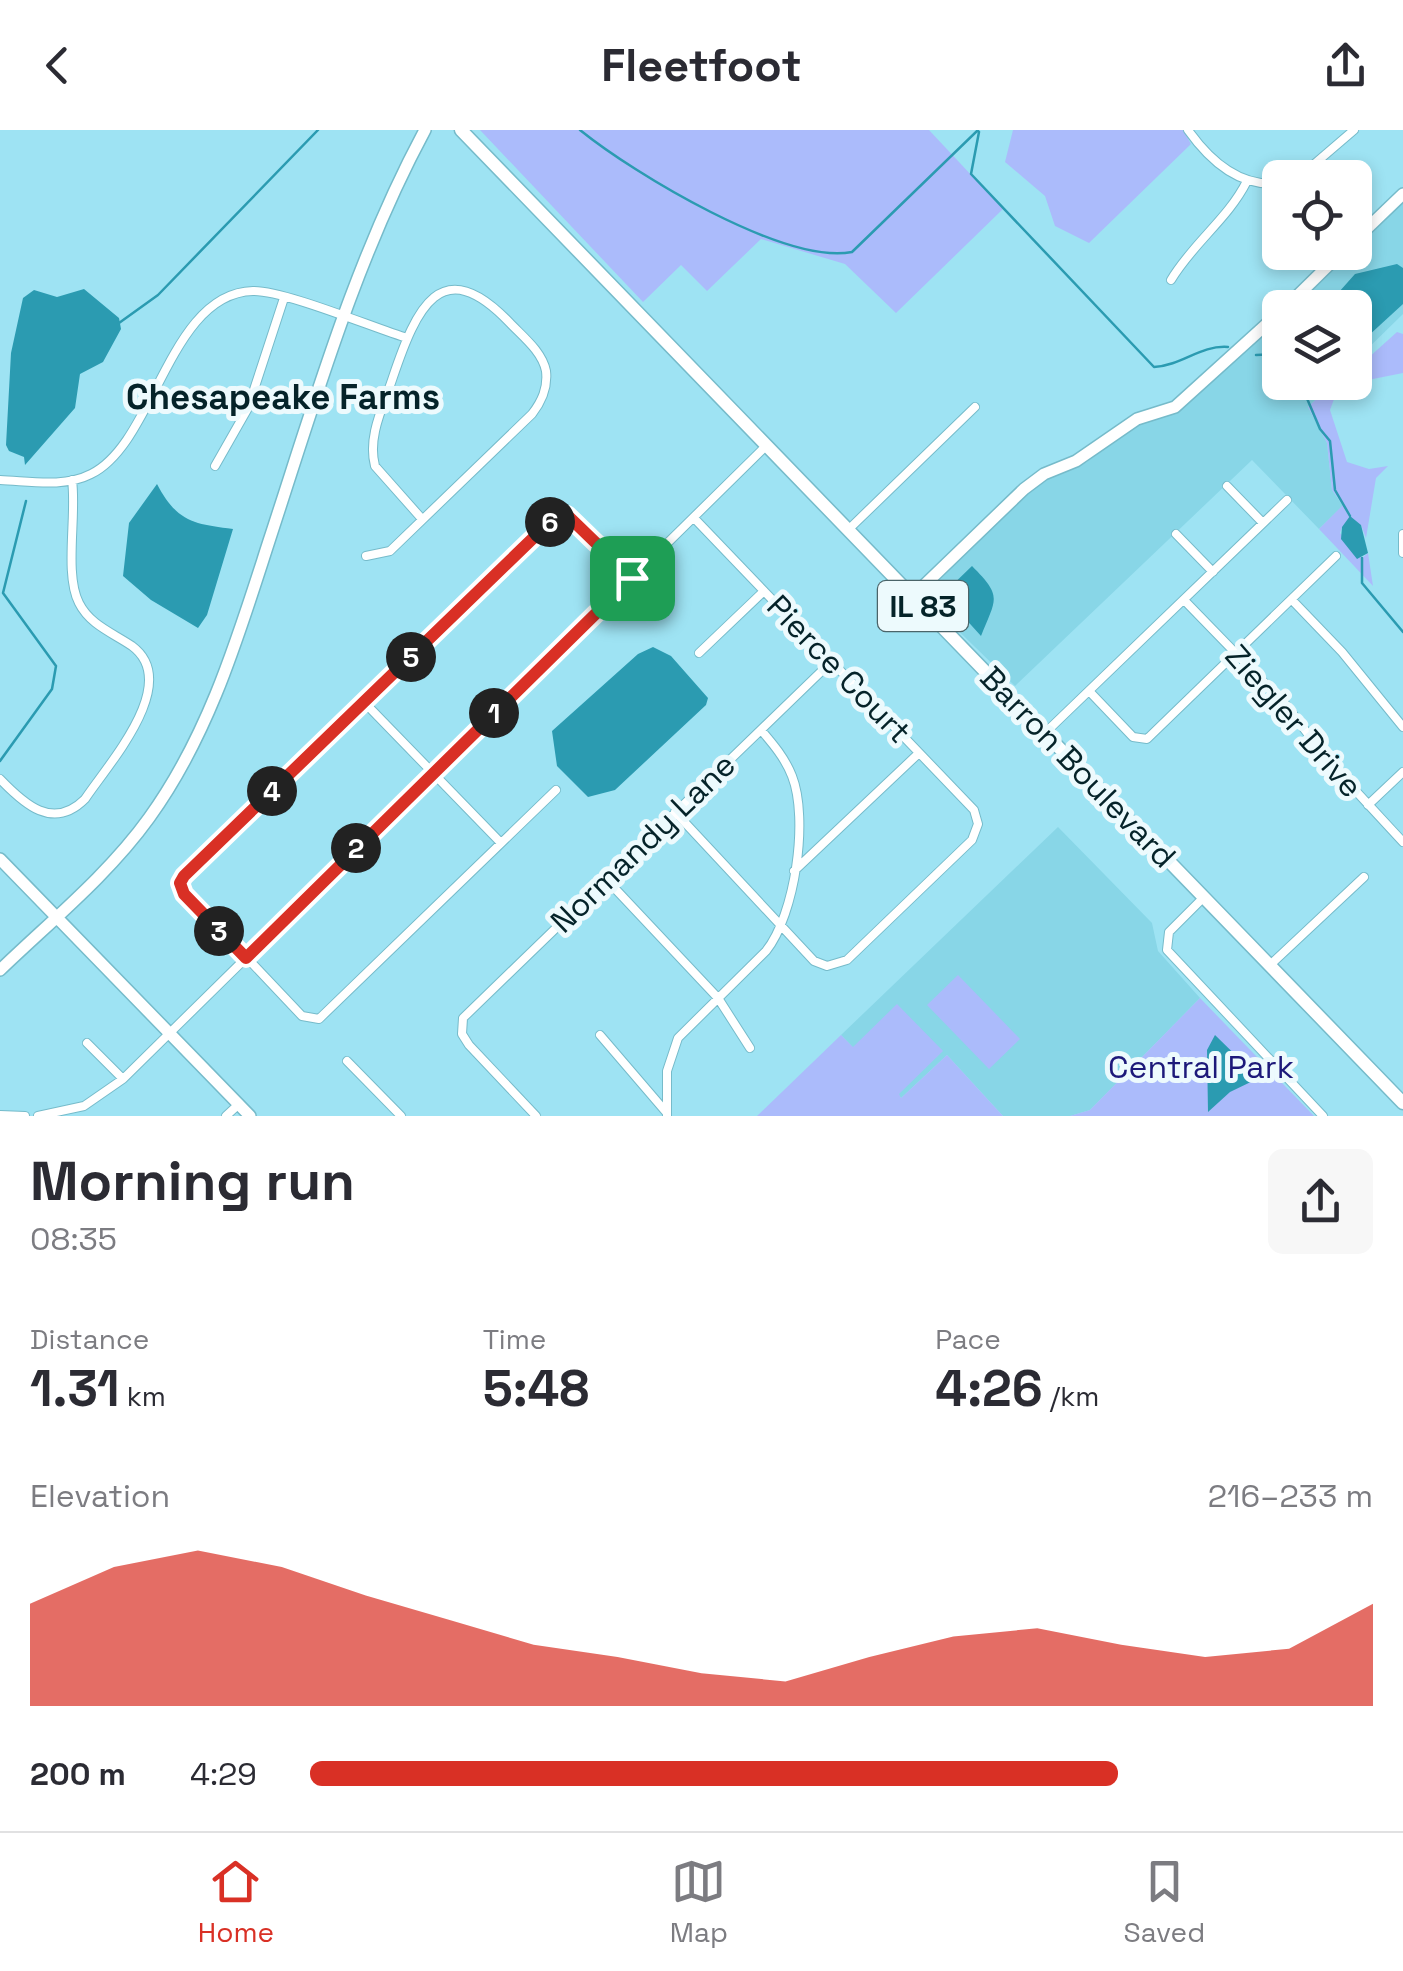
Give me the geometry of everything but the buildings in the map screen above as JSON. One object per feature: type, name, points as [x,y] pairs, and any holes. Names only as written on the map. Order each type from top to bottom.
[{"type":"main road","name":"Barron Boulevard","points":[[461,130],[1403,1103]]},
{"type":"street","points":[[0,970],[148,818],[206,718],[343,318],[386,204],[425,130]]},
{"type":"street","points":[[1188,130],[1223,168],[1247,181],[1262,182]]},
{"type":"street","points":[[1319,160],[1354,130]]},
{"type":"street","points":[[1171,280],[1188,252],[1229,212],[1247,181]]},
{"type":"street","points":[[1372,224],[1403,194]]},
{"type":"street","points":[[1303,290],[1323,270]]},
{"type":"street","points":[[366,556],[390,550],[532,414],[549,381],[538,352],[486,298],[456,284],[431,301],[407,338],[374,434],[372,456],[380,476],[422,519]]},
{"type":"street","points":[[0,480],[72,480],[91,474],[121,449],[180,340],[220,302],[254,291],[407,338]]},
{"type":"street","points":[[215,466],[248,408],[284,298]]},
{"type":"street","points":[[913,596],[1024,489],[1044,474],[1076,461],[1136,419],[1176,408],[1262,328]]},
{"type":"street","points":[[849,529],[975,407]]},
{"type":"street","points":[[38,1116],[65,1114],[98,1098],[123,1079],[767,445]]},
{"type":"street","points":[[0,779],[25,804],[52,818],[72,810],[85,799],[144,708],[151,685],[150,671],[141,654],[93,622],[75,595],[72,480]]},
{"type":"street","points":[[1227,486],[1264,523]]},
{"type":"street","points":[[1045,733],[1287,500]]},
{"type":"street","points":[[556,790],[334,1006],[313,1020],[302,1016],[181,888],[184,876],[556,516],[572,518],[632,578]]},
{"type":"street","name":"Pierce Court","points":[[694,518],[974,810],[978,824],[972,840],[839,964],[827,966],[814,960],[782,924]]},
{"type":"street","points":[[1176,534],[1212,572]]},
{"type":"street","points":[[1403,534],[1403,553]]},
{"type":"street","points":[[1089,691],[1133,738],[1142,741],[1336,556]]},
{"type":"street","points":[[700,653],[764,591]]},
{"type":"street","name":"Ziegler Drive","points":[[1184,600],[1403,842]]},
{"type":"street","points":[[1292,600],[1342,652],[1403,728]]},
{"type":"street","name":"Normandy Lane","points":[[529,1114],[468,1045],[462,1029],[471,1007],[831,662]]},
{"type":"street","points":[[364,702],[501,843]]},
{"type":"street","points":[[668,1115],[671,1054],[678,1038],[766,951],[782,924],[794,871],[797,795],[783,758],[760,730]]},
{"type":"street","points":[[794,871],[918,753]]},
{"type":"street","points":[[1368,805],[1403,772]]},
{"type":"street","points":[[675,812],[782,924]]},
{"type":"street","points":[[0,859],[250,1116]]},
{"type":"street","points":[[1270,966],[1364,877]]},
{"type":"street","points":[[606,879],[718,998],[750,1048]]},
{"type":"street","points":[[1204,897],[1169,932],[1166,950],[1323,1116]]},
{"type":"street","points":[[600,1035],[668,1115]]},
{"type":"street","points":[[88,1043],[123,1079]]},
{"type":"street","points":[[348,1061],[401,1116]]},
{"type":"street","points":[[226,1116],[238,1104]]},
{"type":"street","points":[[0,1115],[24,1116]]},
{"type":"shaded area","points":[[1403,200],[1403,314],[1372,344],[1372,290],[1309,290],[1330,270],[1372,270],[1372,230]]},
{"type":"shaded area","points":[[1397,264],[1403,268],[1403,304],[1372,332],[1372,290],[1341,290],[1355,274]]},
{"type":"shaded area","points":[[84,289],[119,318],[121,329],[103,362],[80,374],[75,408],[25,465],[24,457],[9,451],[6,445],[11,353],[23,298],[34,290],[57,297]]},
{"type":"shaded area","points":[[1262,334],[1262,400],[1315,400],[1308,407],[1327,443],[1332,490],[1343,506],[1319,529],[1252,460],[1015,686],[934,607],[930,596],[935,585],[1028,488],[1087,462],[1134,426],[1184,407]]},
{"type":"shaded area","points":[[157,484],[164,497],[188,519],[233,529],[207,615],[198,628],[151,600],[123,576],[129,523]]},
{"type":"shaded area","points":[[1350,516],[1361,525],[1368,553],[1357,559],[1341,539],[1342,527]]},
{"type":"shaded area","points":[[972,566],[989,585],[994,598],[981,636],[943,594]]},
{"type":"shaded area","points":[[653,647],[671,656],[708,698],[706,705],[615,790],[588,797],[557,766],[552,731],[638,654]]},
{"type":"shaded area","points":[[1058,827],[1152,923],[1158,951],[1200,998],[1090,1110],[1070,1116],[1003,1116],[947,1055],[901,1098],[841,1035]]},
{"type":"shaded area","points":[[1215,1035],[1259,1078],[1230,1092],[1208,1112],[1207,1050]]},
{"type":"green space","points":[[480,130],[929,130],[1003,209],[896,313],[845,264],[761,239],[707,291],[681,265],[643,302]]},
{"type":"green space","points":[[1013,130],[1183,130],[1191,144],[1089,243],[1055,226],[1045,196],[1005,162]]},
{"type":"green space","points":[[1397,332],[1403,334],[1403,373],[1372,379],[1372,354]]},
{"type":"green space","points":[[1315,400],[1334,400],[1330,410],[1347,462],[1369,469],[1388,466],[1376,478],[1366,538],[1361,525],[1342,527],[1340,533],[1362,558],[1368,553],[1373,586],[1319,529],[1343,505],[1332,490],[1327,443],[1308,407]]},
{"type":"green space","points":[[958,975],[1020,1039],[989,1069],[927,1005]]},
{"type":"green space","name":"Central Park","points":[[1200,998],[1314,1116],[1070,1116],[1090,1110]]},
{"type":"green space","points":[[897,1004],[943,1051],[899,1094],[901,1098],[947,1055],[1003,1116],[757,1116],[841,1035],[853,1047]]},
{"type":"waterway","points":[[119,323],[158,295],[318,130]]},
{"type":"waterway","points":[[580,130],[635,169],[711,212],[789,244],[823,252],[852,252],[978,130]]},
{"type":"waterway","points":[[979,132],[971,174],[1154,367],[1209,349],[1228,347]]},
{"type":"waterway","points":[[1256,355],[1262,355]]},
{"type":"waterway","points":[[1308,400],[1320,429],[1330,441],[1335,490],[1350,516]]},
{"type":"waterway","points":[[0,761],[52,689],[56,666],[3,593],[26,501]]},
{"type":"waterway","points":[[1362,558],[1362,583],[1403,632]]},
{"type":"district","name":"Chesapeake Farms","points":[[283,397]]},
{"type":"route","points":[[556,516],[572,518],[632,578],[246,958],[184,894],[180,883],[184,876],[556,516]]}]
